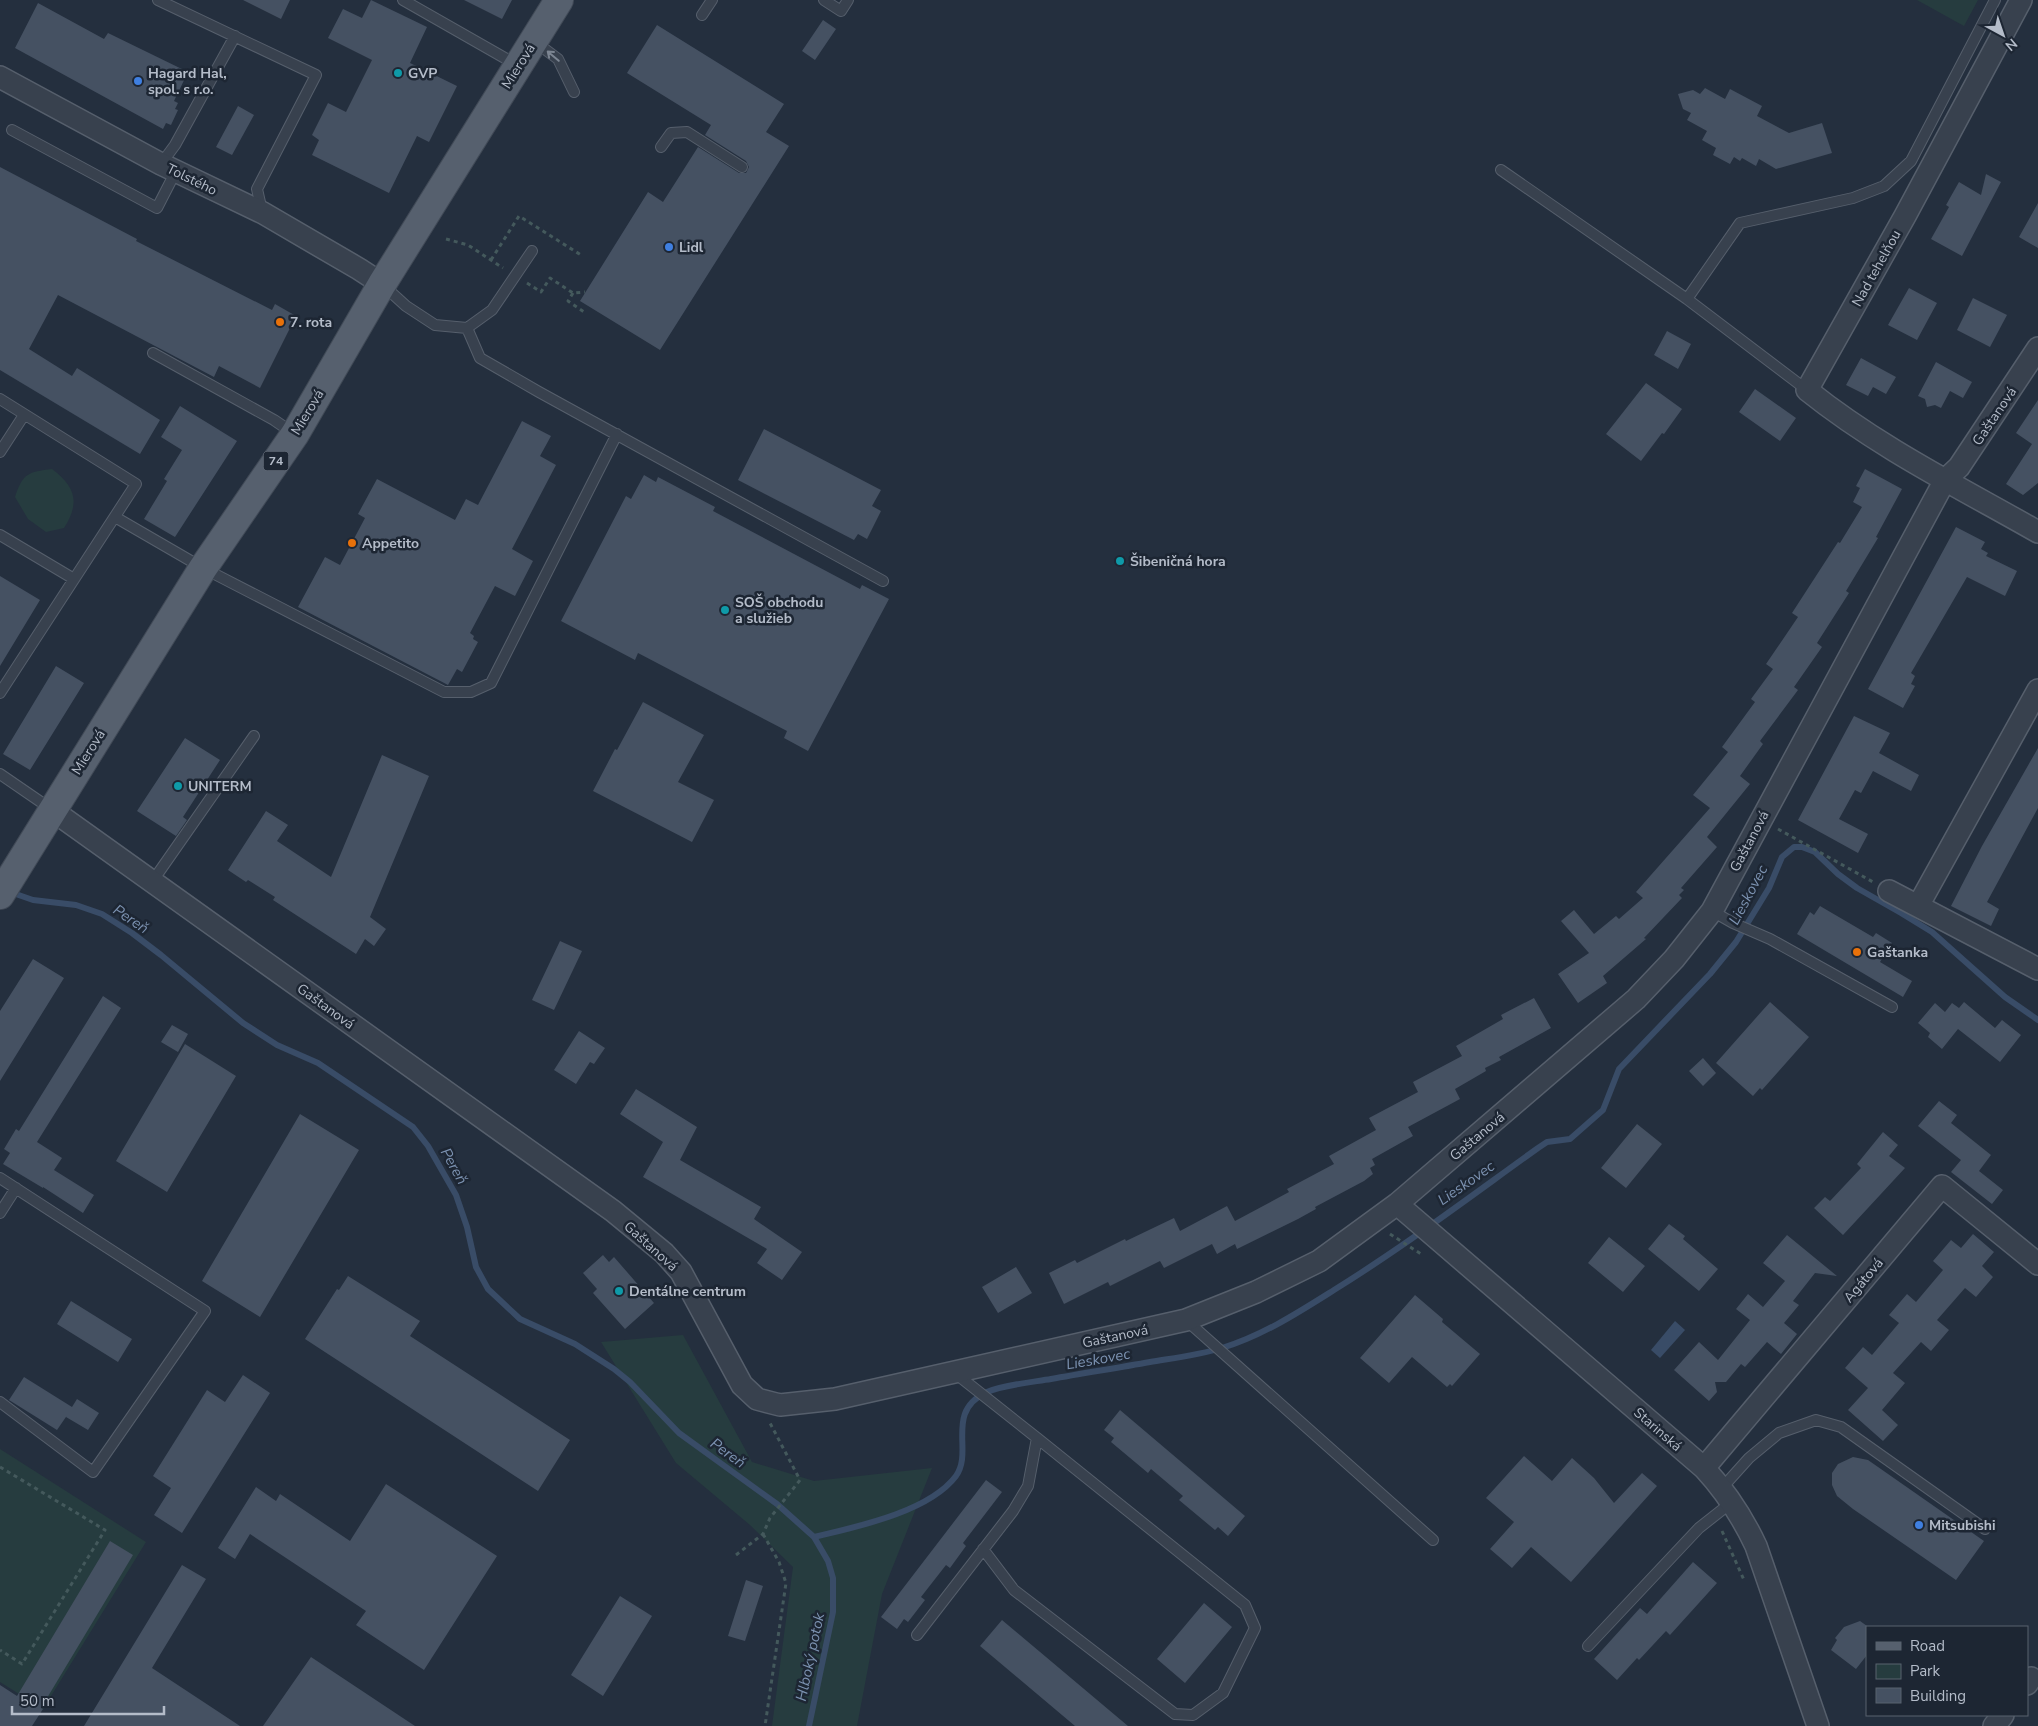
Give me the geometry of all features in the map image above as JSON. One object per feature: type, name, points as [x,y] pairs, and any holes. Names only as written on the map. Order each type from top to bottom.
[{"type":"main road","name":"Mierová","points":[[0,895],[203,568],[295,434],[382,284],[559,0]]},
{"type":"street","name":"Nad tehelňou","points":[[1807,390],[1905,216],[2021,0]]},
{"type":"street","name":"Tolstého","points":[[0,77],[168,168],[263,213],[382,284]]},
{"type":"street","name":"Gaštanová","points":[[52,810],[613,1212],[664,1253],[681,1272],[742,1385],[757,1399],[780,1405],[835,1399],[1186,1320],[1256,1292],[1319,1261],[1397,1204],[1636,999],[1674,959],[1712,911],[1760,819],[1945,480],[1959,467],[2038,348]]},
{"type":"street","points":[[1807,390],[1840,417],[1876,441],[2038,532]]},
{"type":"street","points":[[1918,906],[2038,690]]},
{"type":"street","points":[[1889,891],[2038,969]]},
{"type":"street","name":"Agátová","points":[[1704,1468],[1942,1186],[2038,1264]]},
{"type":"street","name":"Starinská","points":[[1397,1204],[1704,1468],[1727,1495],[1746,1525],[1759,1553],[1818,1726]]},
{"type":"street","points":[[1994,1726],[2002,1716]]},
{"type":"lane","points":[[158,0],[316,75],[257,189],[263,213]]},
{"type":"lane","points":[[403,0],[518,66]]},
{"type":"lane","points":[[702,16],[712,0]]},
{"type":"lane","points":[[824,0],[841,11],[848,0]]},
{"type":"lane","points":[[1687,298],[1740,223],[1853,198],[1884,186],[1911,161],[1995,0]]},
{"type":"lane","points":[[12,130],[157,208],[175,145],[235,36]]},
{"type":"lane","points":[[533,41],[558,59],[574,92]]},
{"type":"lane","points":[[661,147],[671,133],[687,132],[742,167]]},
{"type":"lane","points":[[1501,170],[1687,298],[1807,390]]},
{"type":"lane","points":[[382,284],[406,306],[435,324],[467,328],[492,310],[532,251]]},
{"type":"lane","points":[[467,328],[480,358],[884,581]]},
{"type":"lane","points":[[153,353],[274,420],[295,434]]},
{"type":"lane","points":[[0,399],[136,484],[0,693]]},
{"type":"lane","points":[[0,452],[24,415]]},
{"type":"lane","points":[[115,517],[203,568],[444,692],[471,692],[491,683],[617,434]]},
{"type":"lane","points":[[0,535],[74,579]]},
{"type":"lane","points":[[152,882],[254,736]]},
{"type":"lane","points":[[0,774],[52,810]]},
{"type":"lane","points":[[1712,911],[1733,923],[1770,939],[1892,1007]]},
{"type":"lane","points":[[0,1178],[205,1311],[93,1472],[0,1402]]},
{"type":"lane","points":[[0,1213],[16,1188]]},
{"type":"lane","points":[[1186,1320],[1433,1540]]},
{"type":"lane","points":[[954,1372],[1245,1605],[1255,1628],[1224,1693],[1193,1715],[1175,1714],[1014,1590],[983,1549]]},
{"type":"lane","points":[[1588,1646],[1699,1528],[1714,1515],[1749,1458],[1779,1433],[1816,1420],[1841,1427],[1985,1529]]},
{"type":"lane","points":[[917,1635],[1013,1510],[1028,1486],[1037,1438]]},
{"type":"path","points":[[573,293],[568,301],[584,312]]},
{"type":"path","points":[[1760,819],[1889,891]]},
{"type":"path","points":[[1372,1222],[1427,1258]]},
{"type":"path","points":[[736,1556],[763,1534],[770,1518],[800,1480],[757,1399]]},
{"type":"path","points":[[0,1467],[105,1530],[22,1664],[0,1650]]},
{"type":"path","points":[[1714,1515],[1730,1545],[1744,1582]]},
{"type":"path","points":[[763,1534],[779,1562],[786,1583],[765,1726]]},
{"type":"green space","points":[[1917,0],[1978,0],[1964,26]]},
{"type":"green space","points":[[52,469],[71,489],[74,503],[64,528],[46,532],[28,519],[15,497],[27,475],[37,471]]},
{"type":"green space","points":[[683,1335],[752,1462],[814,1481],[932,1468],[882,1594],[857,1726],[772,1726],[793,1567],[750,1525],[676,1463],[601,1342]]},
{"type":"green space","points":[[0,1449],[146,1542],[43,1709],[0,1682]]},
{"type":"water","points":[[1675,1321],[1685,1330],[1660,1358],[1651,1350]]},
{"type":"building","points":[[243,0],[290,0],[281,19]]},
{"type":"building","points":[[371,0],[427,27],[410,63],[457,86],[429,142],[417,136],[389,193],[312,155],[319,140],[312,135],[328,103],[346,112],[372,60],[328,38],[343,9],[362,18]]},
{"type":"building","points":[[464,0],[512,0],[502,19]]},
{"type":"building","points":[[38,3],[104,39],[108,33],[188,72],[174,101],[178,103],[175,109],[178,110],[171,125],[166,123],[163,129],[15,48]]},
{"type":"building","points":[[823,20],[836,29],[815,60],[802,51]]},
{"type":"building","name":"Lidl","points":[[657,25],[784,104],[766,132],[789,146],[660,350],[580,301],[648,192],[663,202],[698,147],[739,173],[746,173],[749,167],[746,161],[705,135],[711,125],[627,73]]},
{"type":"building","points":[[1705,88],[1725,99],[1730,89],[1762,106],[1757,116],[1789,133],[1822,123],[1832,153],[1776,169],[1759,159],[1756,166],[1742,158],[1740,161],[1734,157],[1730,164],[1713,155],[1716,148],[1702,140],[1707,131],[1687,120],[1691,113],[1683,109],[1678,94],[1693,90],[1700,94]]},
{"type":"building","points":[[238,106],[254,115],[232,155],[216,147]]},
{"type":"building","points":[[0,167],[137,239],[136,241],[272,310],[275,304],[296,316],[260,388],[219,366],[214,377],[58,295],[29,349],[72,376],[77,368],[160,420],[140,454],[0,370]]},
{"type":"building","points":[[1986,174],[2001,182],[1962,256],[1931,239],[1949,207],[1946,205],[1959,182],[1981,195]]},
{"type":"building","points":[[2038,203],[2038,248],[2019,237]]},
{"type":"building","points":[[1909,288],[1937,303],[1917,340],[1888,325]]},
{"type":"building","points":[[1973,298],[2007,315],[1990,347],[1957,330]]},
{"type":"building","points":[[1667,331],[1691,344],[1678,369],[1654,355]]},
{"type":"building","points":[[1861,358],[1896,377],[1886,394],[1873,387],[1868,396],[1846,385]]},
{"type":"building","points":[[1936,362],[1972,382],[1963,398],[1950,391],[1941,408],[1935,405],[1927,407],[1925,399],[1918,396]]},
{"type":"building","points":[[1646,383],[1682,409],[1641,461],[1606,434]]},
{"type":"building","points":[[1755,389],[1796,418],[1780,441],[1739,412]]},
{"type":"building","points":[[2038,400],[2038,483],[2023,495],[2006,484],[2032,444],[2016,433]]},
{"type":"building","points":[[180,406],[237,441],[175,537],[144,519],[167,481],[164,479],[182,450],[161,437]]},
{"type":"building","points":[[522,421],[551,436],[540,456],[556,465],[512,549],[533,561],[515,596],[495,586],[470,633],[474,636],[473,639],[478,642],[462,672],[457,669],[448,685],[298,607],[325,557],[340,565],[365,518],[358,514],[377,479],[455,520],[466,499],[478,505]]},
{"type":"building","points":[[764,429],[881,490],[872,506],[881,511],[867,539],[858,534],[854,540],[738,480]]},
{"type":"building","points":[[1865,469],[1902,489],[1876,537],[1878,538],[1846,591],[1849,593],[1817,643],[1822,647],[1794,687],[1798,690],[1760,741],[1763,744],[1740,776],[1750,784],[1707,837],[1717,847],[1681,888],[1684,890],[1679,895],[1682,898],[1644,938],[1646,939],[1603,976],[1607,983],[1578,1003],[1558,974],[1589,953],[1561,921],[1574,910],[1594,934],[1616,916],[1619,919],[1643,898],[1636,892],[1710,808],[1693,795],[1728,752],[1722,747],[1755,702],[1751,699],[1773,669],[1766,664],[1798,617],[1792,613],[1862,507],[1853,502],[1860,488],[1856,486]]},
{"type":"building","name":"SOŠ obchodu a služieb","points":[[644,475],[656,482],[658,477],[715,507],[713,511],[860,589],[862,585],[889,599],[808,751],[784,738],[787,731],[638,653],[635,660],[561,621],[626,496],[631,499]]},
{"type":"building","points":[[1956,527],[1985,542],[1981,549],[1988,553],[1986,556],[2017,571],[2005,596],[1967,577],[1911,673],[1915,676],[1911,684],[1915,686],[1903,708],[1868,689]]},
{"type":"building","points":[[0,576],[40,600],[0,666]]},
{"type":"building","points":[[56,666],[84,683],[30,770],[3,754]]},
{"type":"building","points":[[643,702],[704,735],[678,782],[714,800],[692,842],[593,791]]},
{"type":"building","points":[[1854,716],[1890,733],[1879,753],[1919,775],[1911,791],[1873,771],[1861,793],[1855,790],[1839,819],[1868,834],[1858,853],[1798,820]]},
{"type":"building","name":"UNITERM","points":[[185,738],[220,760],[183,817],[187,820],[176,836],[137,811]]},
{"type":"building","points":[[2038,748],[2038,808],[1987,902],[1999,909],[1991,926],[1951,906],[1982,846]]},
{"type":"building","points":[[382,755],[429,776],[370,917],[386,929],[374,946],[365,939],[356,954],[273,900],[275,897],[228,870],[266,811],[288,825],[277,841],[331,877]]},
{"type":"building","name":"Gaštanka","points":[[1820,906],[1873,937],[1876,933],[1892,943],[1880,962],[1912,981],[1903,997],[1797,934],[1810,912],[1814,915]]},
{"type":"building","points":[[560,941],[582,951],[554,1010],[532,1000]]},
{"type":"building","points":[[33,959],[64,978],[0,1081],[0,1011]]},
{"type":"building","points":[[103,996],[121,1008],[37,1142],[62,1158],[54,1170],[94,1195],[83,1213],[3,1164],[10,1153],[4,1149],[16,1129],[19,1131]]},
{"type":"building","points":[[1534,998],[1551,1028],[1499,1057],[1501,1060],[1485,1068],[1486,1071],[1455,1089],[1460,1099],[1408,1127],[1413,1136],[1372,1159],[1375,1165],[1370,1168],[1373,1174],[1364,1181],[1315,1207],[1316,1209],[1298,1219],[1237,1249],[1235,1244],[1217,1254],[1212,1244],[1164,1268],[1160,1261],[1110,1286],[1108,1282],[1064,1304],[1049,1273],[1075,1260],[1077,1263],[1125,1239],[1126,1241],[1174,1218],[1180,1231],[1227,1206],[1235,1221],[1289,1192],[1287,1189],[1334,1164],[1329,1156],[1376,1130],[1369,1118],[1418,1092],[1413,1082],[1462,1056],[1456,1046],[1503,1019],[1501,1015]]},
{"type":"building","points":[[1770,1002],[1809,1037],[1762,1090],[1760,1088],[1753,1096],[1716,1063]]},
{"type":"building","points":[[1964,1002],[1995,1028],[2002,1020],[2021,1035],[2000,1062],[1958,1029],[1942,1049],[1928,1037],[1930,1033],[1918,1023],[1935,1003],[1945,1012],[1952,1003],[1959,1008]]},
{"type":"building","points":[[172,1025],[188,1034],[178,1052],[161,1042]]},
{"type":"building","points":[[579,1031],[605,1048],[594,1064],[590,1062],[576,1084],[554,1070]]},
{"type":"building","points":[[185,1044],[236,1076],[167,1192],[116,1161]]},
{"type":"building","points":[[1703,1058],[1716,1073],[1703,1086],[1689,1071]]},
{"type":"building","points":[[636,1089],[697,1127],[680,1160],[761,1207],[754,1219],[802,1252],[782,1280],[757,1263],[767,1249],[643,1177],[663,1142],[620,1114]]},
{"type":"building","points":[[1939,1101],[1957,1115],[1951,1123],[1991,1155],[1979,1171],[2003,1190],[1992,1204],[1951,1172],[1961,1160],[1918,1126]]},
{"type":"building","points":[[300,1114],[359,1150],[260,1317],[202,1281]]},
{"type":"building","points":[[1637,1124],[1662,1144],[1626,1188],[1601,1168]]},
{"type":"building","points":[[1883,1132],[1898,1145],[1889,1156],[1905,1168],[1843,1235],[1814,1208],[1825,1197],[1830,1201],[1861,1168],[1857,1164]]},
{"type":"building","points":[[1669,1224],[1685,1236],[1683,1239],[1718,1269],[1699,1291],[1648,1249]]},
{"type":"building","points":[[1973,1234],[1994,1252],[1982,1266],[1993,1277],[1976,1297],[1965,1288],[1937,1320],[1949,1330],[1931,1351],[1921,1342],[1893,1373],[1905,1383],[1882,1410],[1898,1425],[1883,1441],[1848,1410],[1868,1388],[1845,1368],[1863,1347],[1872,1355],[1899,1323],[1889,1315],[1907,1294],[1916,1302],[1943,1270],[1933,1261],[1951,1240],[1961,1248]]},
{"type":"building","points":[[1787,1235],[1837,1276],[1815,1273],[1793,1301],[1799,1305],[1784,1323],[1797,1334],[1781,1354],[1767,1342],[1745,1367],[1741,1364],[1726,1382],[1715,1382],[1717,1392],[1709,1401],[1674,1370],[1699,1342],[1718,1360],[1750,1320],[1736,1309],[1748,1294],[1763,1307],[1785,1281],[1763,1263]]},
{"type":"building","points":[[1609,1237],[1645,1266],[1623,1292],[1588,1263]]},
{"type":"building","name":"Dentálne centrum","points":[[603,1255],[609,1262],[614,1257],[654,1303],[625,1329],[593,1293],[597,1289],[583,1273]]},
{"type":"building","points":[[1016,1267],[1032,1293],[998,1313],[982,1287]]},
{"type":"building","points":[[348,1276],[420,1321],[410,1336],[570,1440],[538,1491],[305,1339],[337,1289],[339,1290]]},
{"type":"building","points":[[1415,1295],[1443,1319],[1442,1322],[1480,1354],[1452,1386],[1450,1384],[1447,1387],[1412,1357],[1389,1383],[1360,1358]]},
{"type":"building","points":[[71,1301],[132,1339],[118,1362],[57,1324]]},
{"type":"building","points":[[243,1375],[270,1393],[182,1533],[154,1515],[171,1488],[153,1476],[207,1390],[225,1402]]},
{"type":"building","points":[[24,1377],[72,1407],[77,1399],[99,1413],[88,1430],[66,1417],[68,1414],[57,1430],[9,1400]]},
{"type":"building","points":[[1120,1410],[1245,1516],[1228,1536],[1218,1527],[1215,1530],[1179,1500],[1183,1496],[1151,1469],[1148,1473],[1111,1442],[1114,1438],[1104,1430]]},
{"type":"building","points":[[1524,1456],[1552,1481],[1572,1458],[1594,1478],[1614,1503],[1642,1473],[1657,1486],[1571,1582],[1531,1547],[1512,1568],[1490,1549],[1514,1522],[1486,1498]]},
{"type":"building","name":"Mitsubishi","points":[[1853,1457],[1868,1460],[1984,1541],[1956,1580],[1837,1496],[1832,1485],[1832,1473],[1838,1464]]},
{"type":"building","points":[[986,1480],[1002,1492],[963,1543],[966,1546],[950,1568],[946,1565],[921,1597],[925,1600],[908,1622],[904,1619],[897,1629],[881,1617]]},
{"type":"building","points":[[386,1484],[497,1556],[424,1670],[356,1625],[366,1611],[250,1534],[235,1559],[218,1548],[256,1487],[276,1501],[280,1494],[350,1541]]},
{"type":"building","points":[[110,1541],[133,1555],[41,1708],[43,1709],[32,1726],[0,1726],[0,1685],[17,1696]]},
{"type":"building","points":[[1693,1562],[1717,1583],[1670,1635],[1666,1631],[1617,1680],[1594,1659],[1640,1608],[1647,1614]]},
{"type":"building","points":[[182,1565],[206,1579],[152,1668],[240,1726],[84,1726]]},
{"type":"building","points":[[746,1580],[763,1586],[745,1641],[728,1636]]},
{"type":"building","points":[[620,1596],[652,1616],[603,1696],[571,1675]]},
{"type":"building","points":[[1204,1603],[1232,1627],[1185,1683],[1157,1659]]},
{"type":"building","points":[[1002,1620],[1128,1726],[1075,1726],[980,1646]]},
{"type":"building","points":[[1860,1621],[1867,1626],[1866,1656],[1856,1669],[1831,1650],[1837,1640],[1835,1638],[1844,1627]]},
{"type":"building","points":[[311,1657],[415,1726],[263,1726]]},
{"type":"waterway","name":"Lieskovec","points":[[814,1537],[891,1516],[928,1499],[944,1489],[956,1476],[961,1466],[963,1421],[967,1410],[974,1400],[987,1392],[1001,1387],[1195,1354],[1222,1348],[1251,1337],[1294,1315],[1360,1273],[1547,1142],[1570,1139],[1603,1110],[1619,1069],[1710,974],[1736,942],[1769,888],[1782,857],[1794,847],[1802,847],[1815,852],[1838,874],[1857,888],[1932,932],[2005,997],[2038,1020]]},
{"type":"waterway","name":"Pereň","points":[[10,892],[33,900],[76,905],[102,914],[132,933],[161,955],[243,1023],[277,1045],[318,1063],[413,1127],[428,1146],[456,1195],[467,1227],[476,1267],[488,1289],[520,1319],[575,1344],[614,1369],[630,1382],[679,1433],[777,1504],[814,1537],[828,1561],[833,1578],[833,1612],[809,1726]]},
{"type":"place","name":"GVP","points":[[398,73]]},
{"type":"place","name":"Hagard Hal, spol. s r.o.","points":[[138,81]]},
{"type":"place","name":"Lidl","points":[[669,247]]},
{"type":"place","name":"7. rota","points":[[280,322]]},
{"type":"place","name":"Appetito","points":[[352,543]]},
{"type":"place","name":"Šibeničná hora","points":[[1120,561]]},
{"type":"place","name":"SOŠ obchodu a služieb","points":[[725,610]]},
{"type":"place","name":"UNITERM","points":[[178,786]]},
{"type":"place","name":"Gaštanka","points":[[1857,952]]},
{"type":"place","name":"Dentálne centrum","points":[[619,1291]]},
{"type":"place","name":"Mitsubishi","points":[[1919,1525]]},
{"type":"water label","name":"Hlboký potok","points":[[810,1657]]}]
